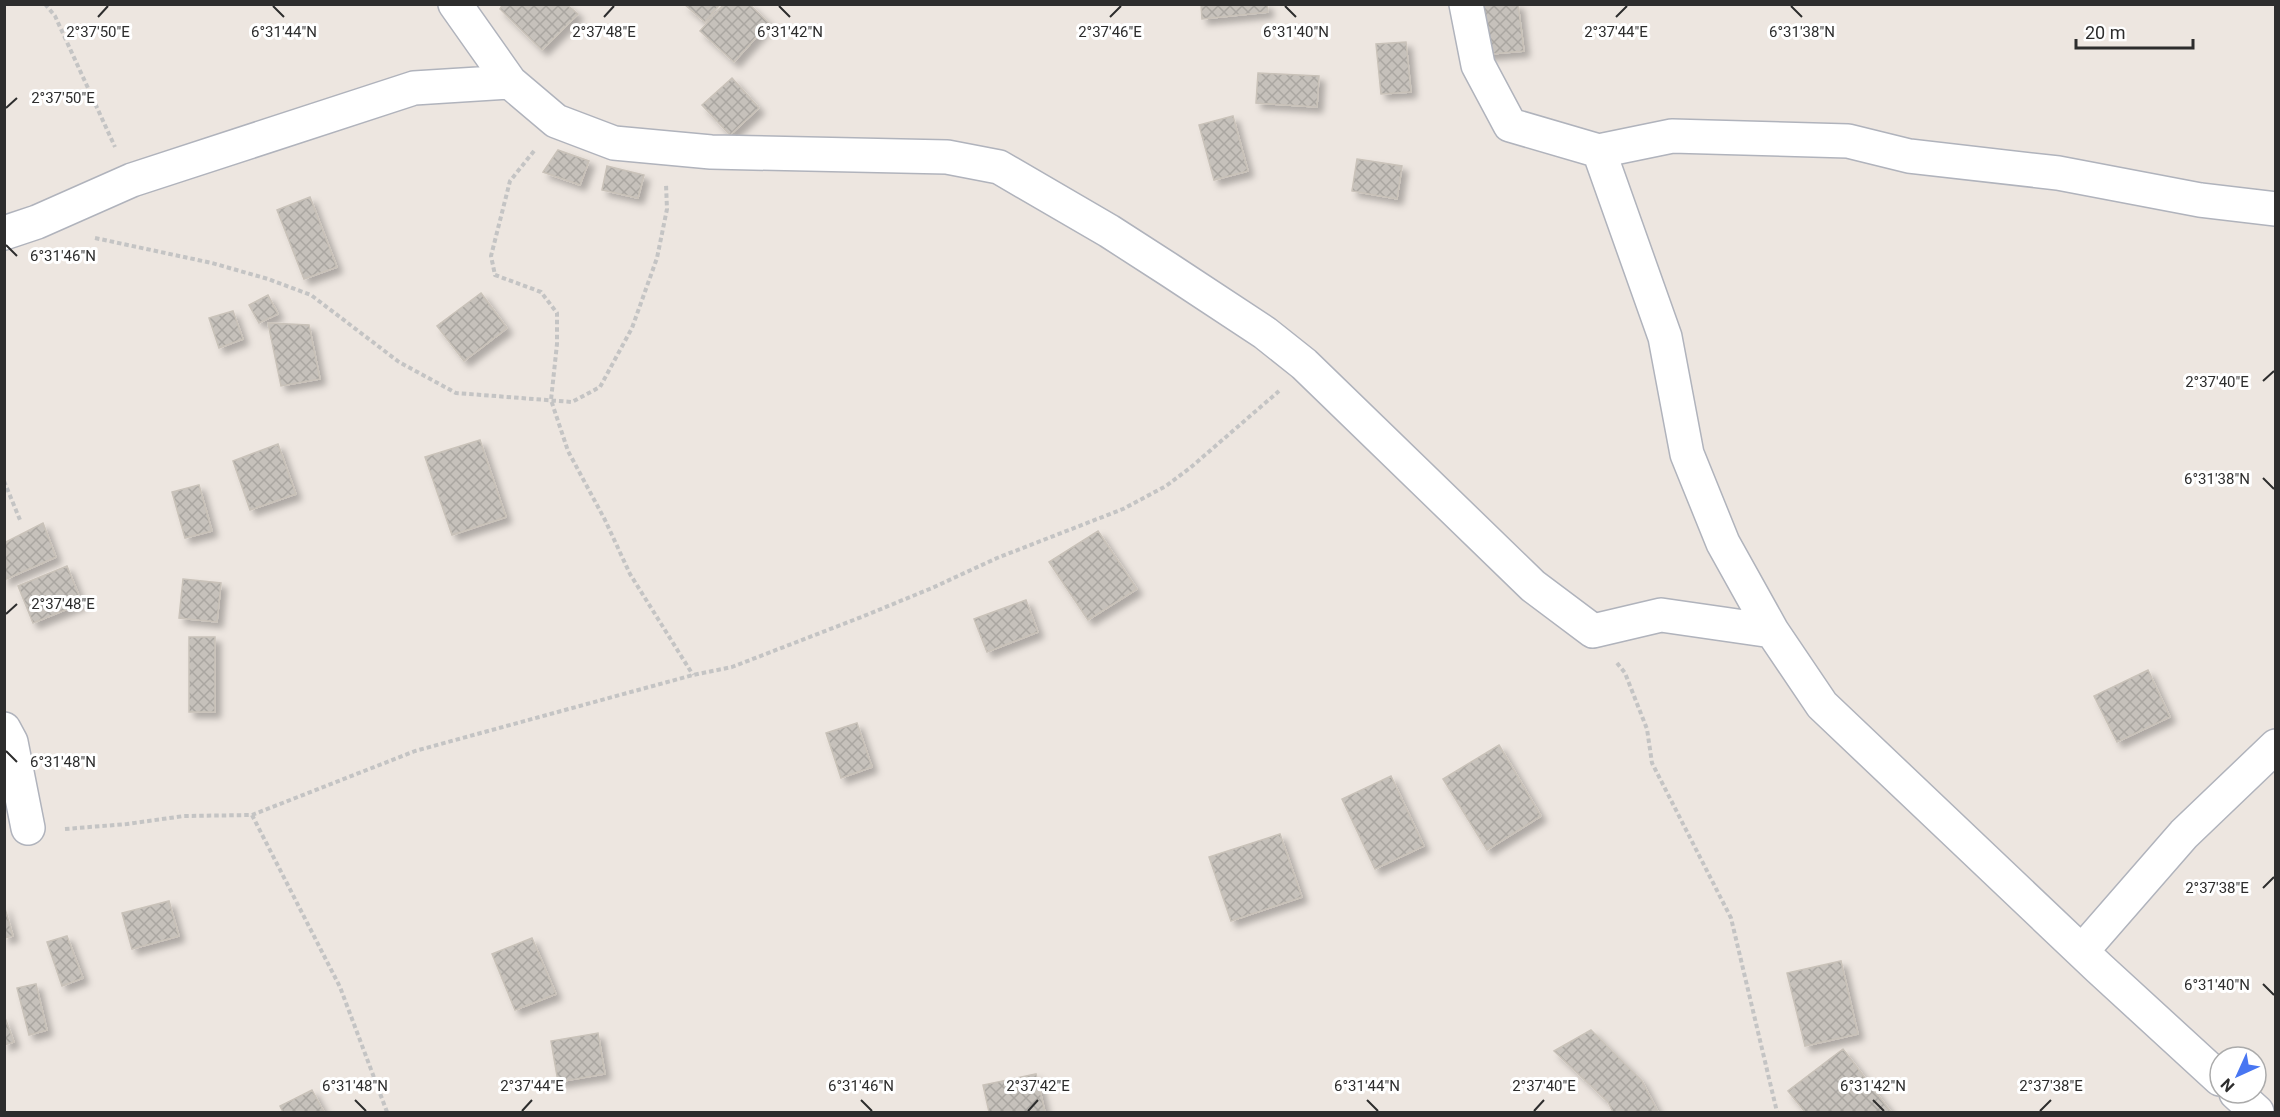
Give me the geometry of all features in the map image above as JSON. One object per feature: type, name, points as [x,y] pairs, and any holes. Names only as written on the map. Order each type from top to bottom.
[{"type":"street","points":[[455,4],[510,82],[556,121],[614,143],[711,152],[947,157],[999,167],[1109,231],[1265,333],[1304,364],[1533,586],[1593,631],[1661,615],[1772,630]]},
{"type":"street","points":[[1466,4],[1478,65],[1510,125],[1599,151],[1672,136],[1848,141],[1909,156],[2058,173],[2200,200],[2276,208]]},
{"type":"street","points":[[4,233],[37,222],[132,180],[414,88],[510,82]]},
{"type":"street","points":[[1599,151],[1665,337],[1687,454],[1723,543],[1772,630],[1822,705],[2208,1068]]},
{"type":"street","points":[[4,729],[11,742],[28,828]]},
{"type":"street","points":[[2082,951],[2184,834],[2276,746]]},
{"type":"path","points":[[45,4],[55,16],[99,117],[132,180]]},
{"type":"path","points":[[556,121],[510,181],[490,256],[495,275],[541,292],[557,313],[558,344],[551,400],[568,451],[605,520],[630,574],[693,675]]},
{"type":"path","points":[[91,237],[212,263],[268,279],[311,295],[399,362],[456,393],[572,402],[600,387],[632,328],[657,258],[667,209],[665,148]]},
{"type":"path","points":[[28,828],[62,830],[184,816],[252,815],[415,751],[693,675],[732,667],[864,616],[997,558],[1123,509],[1166,486],[1190,468],[1282,388],[1304,364]]},
{"type":"path","points":[[4,481],[21,520]]},
{"type":"path","points":[[1593,631],[1625,673],[1647,729],[1652,763],[1731,918],[1777,1113]]},
{"type":"path","points":[[252,815],[340,987],[387,1113]]},
{"type":"building","points":[[503,4],[566,4],[578,14],[542,50],[500,9]]},
{"type":"building","points":[[684,4],[720,4],[705,22]]},
{"type":"building","points":[[724,4],[749,4],[769,23],[734,62],[700,31]]},
{"type":"building","points":[[1201,4],[1267,4],[1268,12],[1202,19]]},
{"type":"building","points":[[1481,4],[1518,4],[1524,51],[1480,55]]},
{"type":"building","points":[[1406,42],[1411,92],[1381,94],[1376,44]]},
{"type":"building","points":[[1258,73],[1319,76],[1317,107],[1256,103]]},
{"type":"building","points":[[732,78],[759,108],[730,135],[702,105]]},
{"type":"building","points":[[1233,116],[1248,171],[1214,180],[1199,125]]},
{"type":"building","points":[[558,150],[589,161],[580,185],[543,172]]},
{"type":"building","points":[[1357,159],[1402,166],[1397,199],[1352,191]]},
{"type":"building","points":[[607,166],[644,175],[638,198],[602,190]]},
{"type":"building","points":[[310,197],[337,267],[304,279],[277,210]]},
{"type":"building","points":[[481,293],[507,328],[464,361],[437,326]]},
{"type":"building","points":[[268,295],[278,314],[259,323],[249,305]]},
{"type":"building","points":[[233,311],[243,339],[219,348],[209,318]]},
{"type":"building","points":[[268,323],[309,325],[320,379],[281,386]]},
{"type":"building","points":[[480,440],[506,517],[452,535],[425,457]]},
{"type":"building","points":[[278,444],[296,494],[250,510],[233,461]]},
{"type":"building","points":[[199,485],[212,531],[185,538],[172,492]]},
{"type":"building","points":[[43,523],[56,557],[4,580],[4,543]]},
{"type":"building","points":[[1098,531],[1137,589],[1088,620],[1049,562]]},
{"type":"building","points":[[67,566],[82,603],[33,623],[18,586]]},
{"type":"building","points":[[183,579],[221,583],[217,622],[179,618]]},
{"type":"building","points":[[1026,600],[1038,632],[987,652],[974,619]]},
{"type":"building","points":[[189,637],[215,637],[215,712],[189,712]]},
{"type":"building","points":[[2148,670],[2170,717],[2117,742],[2094,696]]},
{"type":"building","points":[[857,723],[872,767],[841,778],[826,733]]},
{"type":"building","points":[[1499,745],[1541,816],[1487,850],[1443,779]]},
{"type":"building","points":[[1391,776],[1424,846],[1375,869],[1342,799]]},
{"type":"building","points":[[1280,834],[1302,897],[1231,921],[1209,857]]},
{"type":"building","points":[[169,901],[179,936],[132,949],[122,913]]},
{"type":"building","points":[[4,905],[13,936],[4,938]]},
{"type":"building","points":[[67,936],[83,978],[62,986],[47,942]]},
{"type":"building","points":[[532,938],[556,994],[515,1010],[492,954]]},
{"type":"building","points":[[1841,961],[1858,1034],[1805,1046],[1787,973]]},
{"type":"building","points":[[36,984],[47,1030],[29,1035],[17,988]]},
{"type":"building","points":[[4,1015],[14,1042],[4,1045]]},
{"type":"building","points":[[1591,1030],[1642,1081],[1658,1112],[1613,1112],[1608,1102],[1554,1051]]},
{"type":"building","points":[[598,1033],[605,1074],[558,1082],[551,1041]]},
{"type":"building","points":[[1843,1049],[1891,1112],[1805,1112],[1788,1091]]},
{"type":"building","points":[[1036,1074],[1045,1112],[989,1112],[983,1085]]},
{"type":"building","points":[[312,1090],[324,1112],[283,1112],[280,1106]]}]
